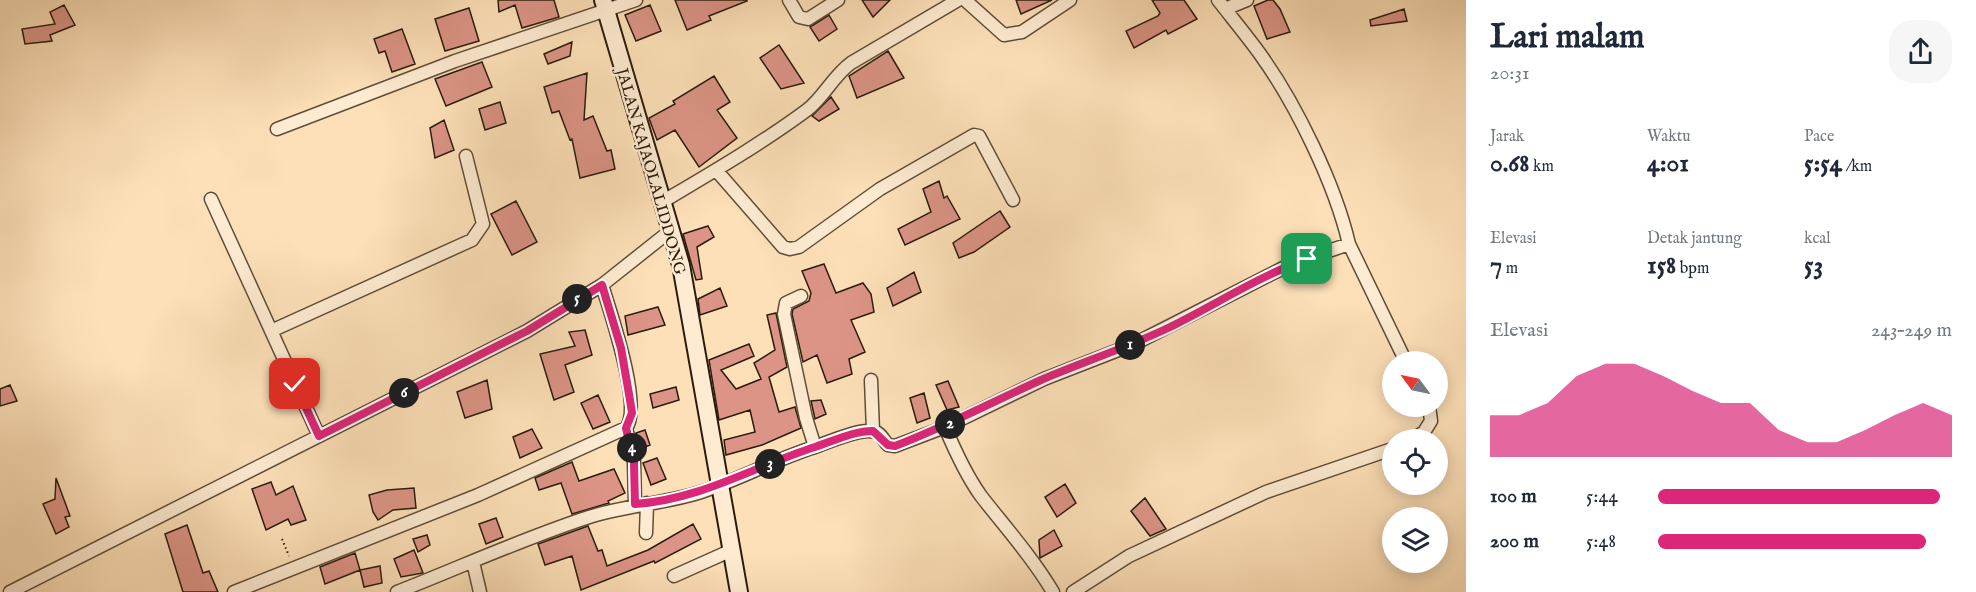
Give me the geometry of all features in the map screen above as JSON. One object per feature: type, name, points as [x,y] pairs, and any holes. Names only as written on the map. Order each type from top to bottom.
[{"type":"street","points":[[277,129],[604,6],[636,0]]},
{"type":"street","points":[[789,0],[795,13],[802,19],[812,17],[838,0]]},
{"type":"street","points":[[662,202],[716,170],[808,108],[837,73],[851,63],[958,0]]},
{"type":"street","points":[[965,0],[1004,35],[1022,32],[1070,0]]},
{"type":"street","points":[[1247,0],[1222,5],[1261,55],[1288,101],[1336,198],[1349,244],[1401,351]]},
{"type":"street","name":"JALAN KAJAOLALIDDONG","points":[[604,6],[681,265],[739,592]]},
{"type":"street","points":[[716,170],[783,247],[790,249],[799,247],[880,189],[974,135],[979,136],[1013,200]]},
{"type":"street","points":[[271,331],[472,240],[483,224],[466,156]]},
{"type":"street","points":[[211,199],[319,436]]},
{"type":"street","points":[[10,592],[527,331],[602,285],[670,231]]},
{"type":"street","points":[[871,380],[873,431],[892,447],[945,427],[1044,379],[1134,344],[1292,264],[1349,244]]},
{"type":"street","points":[[602,285],[621,348],[632,413],[626,428],[646,533]]},
{"type":"street","points":[[801,296],[786,303],[784,314],[806,418],[816,447]]},
{"type":"street","points":[[945,427],[967,473],[981,495],[1035,562],[1053,592]]},
{"type":"street","points":[[234,592],[478,495],[626,428]]},
{"type":"street","points":[[401,591],[588,517],[641,504],[684,497],[788,455],[849,435],[873,431]]},
{"type":"street","points":[[1073,592],[1129,556],[1266,492],[1382,452]]},
{"type":"street","points":[[674,576],[732,550]]},
{"type":"street","points":[[473,562],[480,592]]},
{"type":"path","points":[[282,539],[293,567]]},
{"type":"building","points":[[498,0],[554,0],[559,17],[522,28],[515,5],[499,12]]},
{"type":"building","points":[[675,0],[747,1],[709,16],[711,20],[687,30]]},
{"type":"building","points":[[862,0],[890,0],[873,17]]},
{"type":"building","points":[[1016,0],[1052,0],[1021,14]]},
{"type":"building","points":[[1152,0],[1184,0],[1197,19],[1168,34],[1166,30],[1134,48],[1126,31],[1158,16],[1160,13]]},
{"type":"building","points":[[1273,0],[1280,9],[1290,32],[1267,39],[1254,6]]},
{"type":"building","points":[[64,5],[75,25],[50,35],[52,41],[25,44],[22,29],[55,24],[50,12]]},
{"type":"building","points":[[650,5],[661,31],[636,41],[625,15]]},
{"type":"building","points":[[469,8],[479,41],[445,51],[435,19]]},
{"type":"building","points":[[1404,9],[1407,21],[1371,26],[1370,20]]},
{"type":"building","points":[[829,15],[837,29],[819,41],[810,27]]},
{"type":"building","points":[[402,29],[415,64],[392,72],[385,51],[379,53],[374,39]]},
{"type":"building","points":[[572,42],[570,56],[548,64],[544,54]]},
{"type":"building","points":[[779,45],[804,83],[781,89],[760,58]]},
{"type":"building","points":[[888,51],[904,78],[857,98],[849,76]]},
{"type":"building","points":[[482,62],[492,87],[446,106],[435,79]]},
{"type":"building","points":[[587,73],[584,120],[593,116],[607,151],[611,150],[615,169],[580,178],[572,139],[570,140],[559,111],[552,113],[544,87]]},
{"type":"building","points":[[714,76],[730,102],[717,110],[737,138],[699,167],[675,130],[657,140],[649,118],[675,104],[673,101]]},
{"type":"building","points":[[831,97],[839,109],[819,121],[812,116]]},
{"type":"building","points":[[500,102],[506,123],[485,130],[479,109]]},
{"type":"building","points":[[444,120],[454,150],[435,158],[430,128]]},
{"type":"building","points":[[939,181],[944,198],[947,196],[960,219],[905,245],[898,229],[931,212],[923,189]]},
{"type":"building","points":[[516,201],[537,242],[512,255],[491,214]]},
{"type":"building","points":[[1000,211],[1010,227],[974,252],[959,258],[953,243]]},
{"type":"building","points":[[708,226],[714,237],[697,247],[702,279],[696,280],[683,234]]},
{"type":"building","points":[[824,264],[836,293],[863,283],[871,294],[874,312],[851,320],[865,352],[849,359],[852,374],[827,383],[817,355],[803,362],[792,314],[793,309],[809,301],[811,293],[802,271]]},
{"type":"building","points":[[914,272],[921,292],[893,306],[887,288]]},
{"type":"building","points":[[720,288],[727,306],[700,315],[698,299]]},
{"type":"building","points":[[658,307],[665,325],[628,335],[625,316]]},
{"type":"building","points":[[776,313],[787,367],[769,377],[779,412],[795,407],[801,428],[762,445],[726,455],[724,440],[755,432],[750,410],[719,420],[709,360],[749,344],[754,356],[721,370],[736,389],[761,379],[754,363],[775,350],[767,315]]},
{"type":"building","points":[[585,330],[592,355],[565,365],[574,392],[554,400],[540,354],[575,346],[569,332]]},
{"type":"building","points":[[487,380],[492,409],[465,418],[457,392]]},
{"type":"building","points":[[948,381],[959,407],[947,410],[936,385]]},
{"type":"building","points":[[10,385],[17,401],[0,406],[0,389]]},
{"type":"building","points":[[676,387],[679,400],[653,408],[650,394]]},
{"type":"building","points":[[924,393],[930,418],[917,423],[910,398]]},
{"type":"building","points":[[598,395],[610,422],[593,429],[581,403]]},
{"type":"building","points":[[821,400],[826,414],[815,419],[811,401]]},
{"type":"building","points":[[532,429],[542,448],[520,458],[513,437]]},
{"type":"building","points":[[645,430],[650,445],[640,449],[636,433]]},
{"type":"building","points":[[657,458],[666,479],[651,485],[643,463]]},
{"type":"building","points":[[572,462],[579,481],[614,469],[625,493],[608,501],[609,503],[572,514],[561,483],[539,490],[535,478]]},
{"type":"building","points":[[56,478],[70,516],[65,517],[69,527],[56,534],[43,504],[55,499]]},
{"type":"building","points":[[271,482],[276,495],[293,486],[306,520],[291,525],[288,519],[266,530],[252,489]]},
{"type":"building","points":[[1065,484],[1076,503],[1057,517],[1045,497]]},
{"type":"building","points":[[414,488],[416,508],[393,510],[378,520],[373,512],[369,495],[387,490]]},
{"type":"building","points":[[1145,498],[1166,529],[1150,536],[1131,511]]},
{"type":"building","points":[[496,518],[503,537],[486,544],[479,524]]},
{"type":"building","points":[[693,524],[701,539],[655,563],[654,561],[581,590],[572,556],[545,565],[538,544],[588,526],[598,551],[602,550],[607,566],[648,550]]},
{"type":"building","points":[[187,525],[203,573],[209,571],[218,592],[183,592],[165,534]]},
{"type":"building","points":[[1054,530],[1062,546],[1040,558],[1039,540]]},
{"type":"building","points":[[427,535],[430,545],[418,552],[413,539]]},
{"type":"building","points":[[414,550],[423,573],[401,577],[394,559]]},
{"type":"building","points":[[355,553],[360,570],[325,584],[320,567]]},
{"type":"building","points":[[380,566],[382,583],[364,587],[360,570]]},
{"type":"route","points":[[295,384],[319,436],[501,345],[602,285],[621,348],[632,413],[626,428],[634,462],[635,504],[665,501],[711,489],[788,455],[849,435],[866,431],[878,432],[888,445],[895,446],[945,427],[1044,379],[1134,344],[1205,310],[1267,276],[1307,259]]}]
